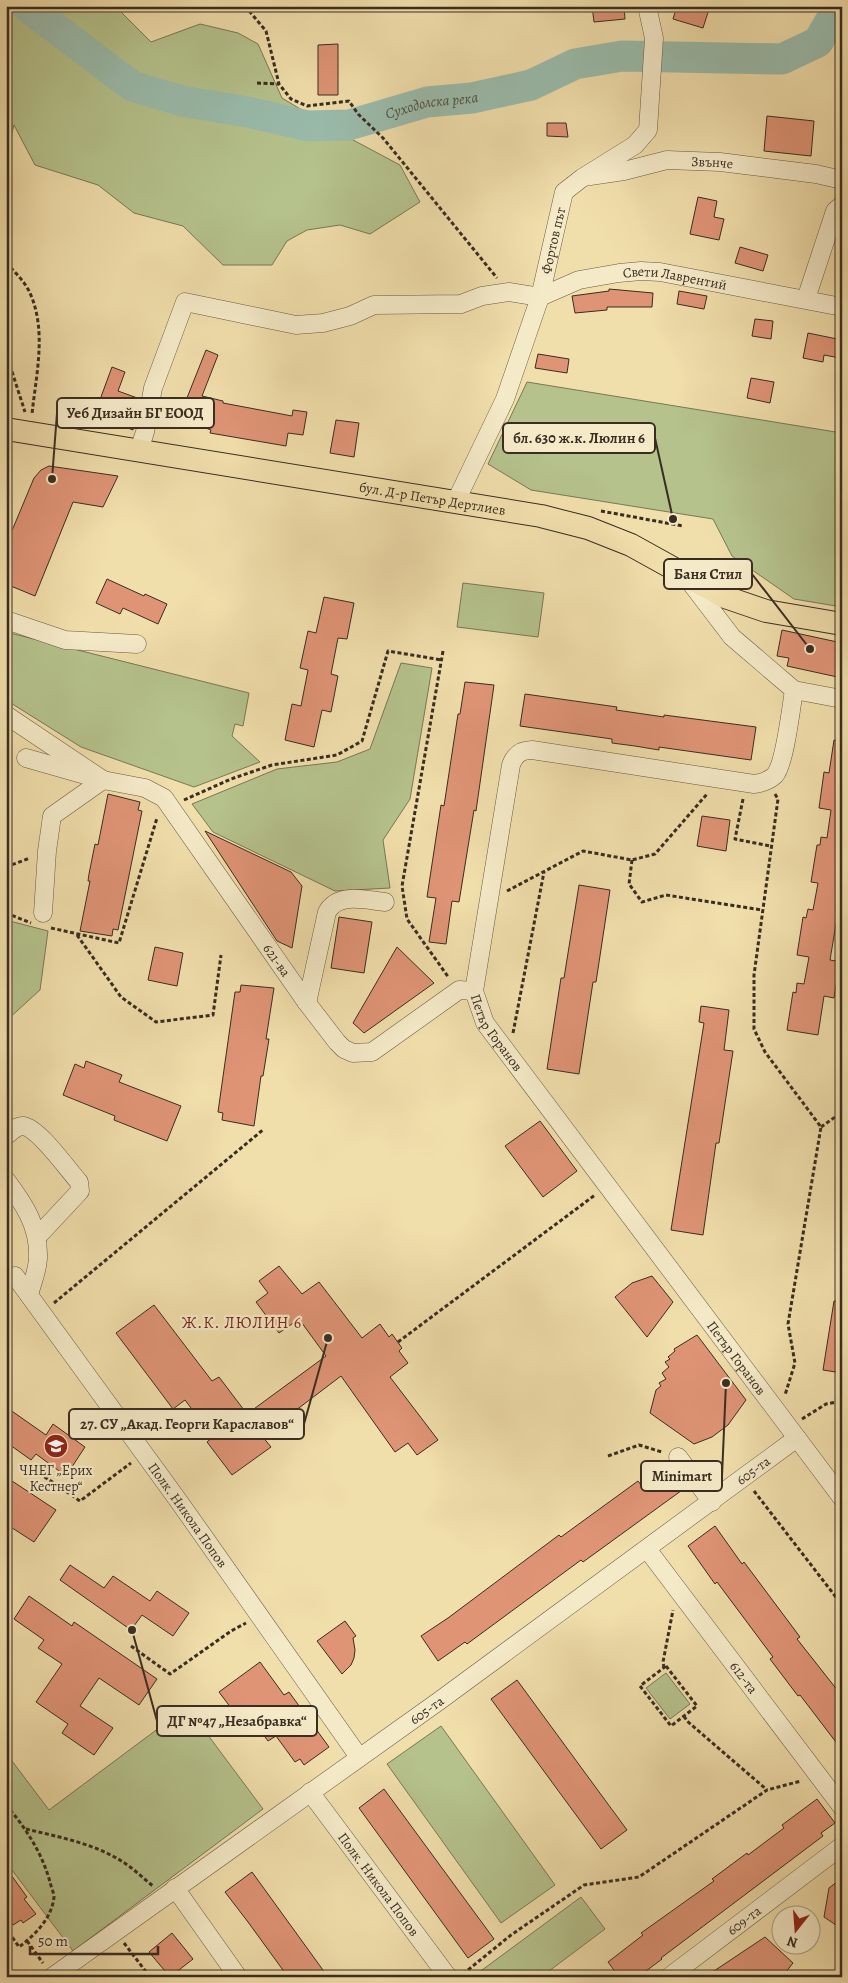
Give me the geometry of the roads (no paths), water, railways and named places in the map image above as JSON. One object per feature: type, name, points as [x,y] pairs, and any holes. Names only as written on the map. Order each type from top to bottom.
[{"type":"main road","name":"бул. Д-р Петър Дертлиев","points":[[6,429],[541,516],[588,528],[631,545],[726,597],[766,611],[842,624]]},
{"type":"street","name":"Фортов път","points":[[456,501],[505,399],[540,297],[564,192],[582,178],[635,145],[648,130],[654,38],[647,6]]},
{"type":"street","name":"Звънче","points":[[582,178],[624,171],[667,160],[720,162],[816,174],[842,180]]},
{"type":"street","points":[[806,299],[835,211],[842,205]]},
{"type":"street","name":"Свети Лаврентий","points":[[540,297],[579,280],[641,271],[660,272],[842,306]]},
{"type":"street","points":[[139,450],[145,432],[153,388],[185,302],[296,325],[323,324],[350,316],[374,305],[461,304],[482,296],[509,292],[540,297]]},
{"type":"street","points":[[686,576],[732,637],[794,690],[842,699]]},
{"type":"street","points":[[6,620],[65,640],[136,644]]},
{"type":"street","name":"Петър Горанов","points":[[794,690],[781,764],[774,776],[768,781],[761,783],[720,779],[532,750],[521,751],[516,755],[512,765],[489,900],[466,990],[485,1023],[842,1498]]},
{"type":"street","points":[[6,715],[103,780],[52,816],[41,922]]},
{"type":"street","name":"621-ва","points":[[26,758],[103,780],[145,788],[164,798],[307,1003],[344,1049],[353,1053],[363,1054],[372,1052],[466,990]]},
{"type":"street","points":[[307,1003],[327,912],[331,905],[338,901],[353,898],[385,902]]},
{"type":"street","points":[[6,1136],[16,1128],[23,1126],[35,1132],[79,1182],[80,1191],[37,1237]]},
{"type":"street","points":[[6,1180],[26,1206],[37,1237],[38,1259],[29,1295]]},
{"type":"street","name":"Полк. Никола Попов","points":[[14,1276],[144,1454],[359,1757]]},
{"type":"street","name":"605-та","points":[[52,1976],[712,1502],[744,1478],[788,1427]]},
{"type":"street","points":[[678,1457],[712,1502]]},
{"type":"street","name":"612-та","points":[[647,1549],[842,1807]]},
{"type":"street","name":"Полк. Никола Попов","points":[[310,1792],[448,1977]]},
{"type":"street","name":"609-та","points":[[669,1977],[842,1846]]},
{"type":"street","points":[[175,1888],[238,1977]]},
{"type":"waterway","name":"Суходолска река","points":[[26,6],[132,86],[182,101],[248,112],[308,126],[349,125],[427,102],[472,98],[531,85],[575,64],[622,56],[782,59],[818,42],[839,6]]},
{"type":"place","name":"Уеб Дизайн БГ ЕООД","points":[[52,479]]},
{"type":"place","name":"бл. 630 ж.к. Люлин 6","points":[[673,519]]},
{"type":"place","name":"Баня Стил","points":[[810,649]]},
{"type":"place","name":"27. СУ „Акад. Георги Караславов“","points":[[328,1338]]},
{"type":"place","name":"Minimart","points":[[726,1383]]},
{"type":"place","name":"ЧНЕГ „Ерих Кестнер“","points":[[56,1446]]},
{"type":"place","name":"ДГ №47 „Незабравка“","points":[[132,1630]]},
{"type":"district","name":"Ж.К. ЛЮЛИН 6","points":[[242,1322]]}]
